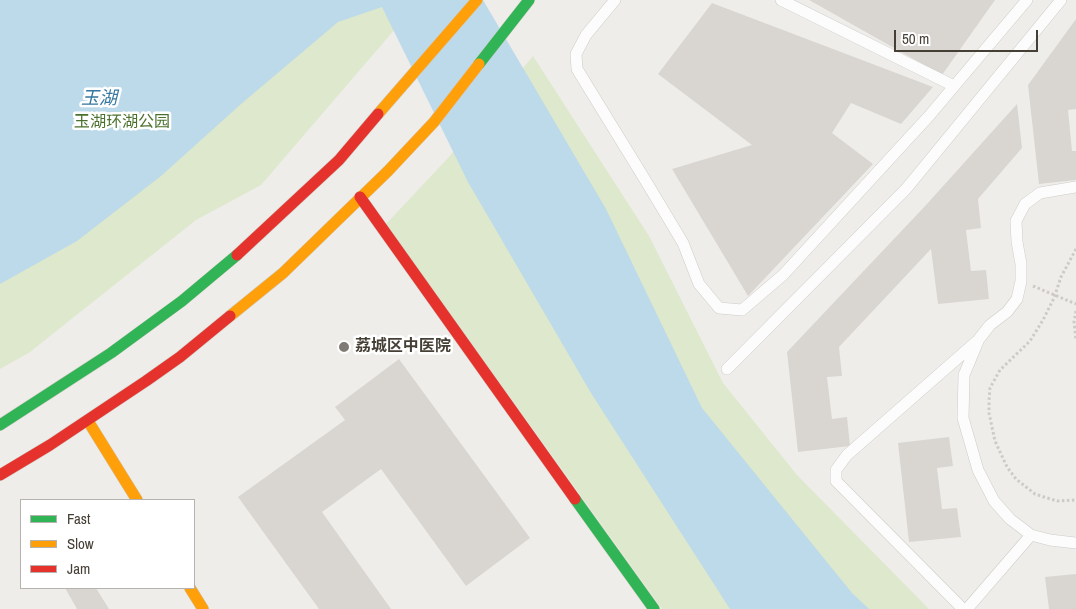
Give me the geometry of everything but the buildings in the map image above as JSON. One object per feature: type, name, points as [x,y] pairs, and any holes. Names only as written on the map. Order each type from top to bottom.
[{"type":"main road","points":[[0,425],[112,353],[182,301],[226,265],[339,160],[477,0]]},
{"type":"main road","points":[[0,475],[88,421],[180,357],[283,273],[434,122],[529,0]]},
{"type":"main road","points":[[360,197],[654,609]]},
{"type":"main road","points":[[88,421],[136,499]]},
{"type":"main road","points":[[191,589],[203,609]]},
{"type":"lane","points":[[615,0],[586,35],[576,54],[576,70],[682,243],[699,284],[719,308],[742,310],[783,275],[954,86],[1027,0]]},
{"type":"lane","points":[[781,0],[954,86]]},
{"type":"lane","points":[[727,369],[906,189],[1060,0]]},
{"type":"lane","points":[[1076,187],[1040,193],[1025,204],[1016,221],[1021,264],[1021,281],[1017,299],[1007,312],[990,325],[980,339],[964,375],[963,418],[978,470],[994,501],[1010,519],[1031,535],[1050,540],[1076,543]]},
{"type":"lane","points":[[963,609],[836,481],[836,470],[847,455],[980,339]]},
{"type":"lane","points":[[967,609],[1031,535]]},
{"type":"path","points":[[1076,249],[1068,262],[1048,309],[1030,341],[1000,370],[993,381],[989,401],[989,414],[995,441],[1007,467],[1016,479],[1026,488],[1044,497],[1057,500],[1076,500]]},
{"type":"path","points":[[1021,281],[1076,304]]},
{"type":"path","points":[[1076,311],[1074,322],[1076,339]]},
{"type":"green space","name":"玉湖","points":[[0,0],[420,0],[261,185],[196,220],[30,352],[0,369]]},
{"type":"green space","points":[[533,56],[649,236],[723,383],[797,475],[929,609],[662,609],[386,224],[448,158]]},
{"type":"water","points":[[0,0],[483,0],[606,209],[702,408],[852,593],[869,609],[730,609],[591,393],[468,182],[382,7],[338,22],[241,104],[161,176],[77,241],[0,284]]},
{"type":"traffic: fast","points":[[479,64],[529,0]]},
{"type":"traffic: fast","points":[[0,425],[111,353],[182,301],[237,255]]},
{"type":"traffic: fast","points":[[575,499],[654,609]]},
{"type":"traffic: slow","points":[[378,114],[477,0]]},
{"type":"traffic: slow","points":[[230,316],[283,273],[388,171],[434,122],[479,64]]},
{"type":"traffic: slow","points":[[88,421],[136,499]]},
{"type":"traffic: slow","points":[[191,589],[203,609]]},
{"type":"traffic: jam","points":[[237,255],[339,160],[378,114]]},
{"type":"traffic: jam","points":[[360,197],[575,499]]},
{"type":"traffic: jam","points":[[0,475],[50,445],[146,381],[180,357],[230,316]]},
{"type":"place","name":"荔城区中医院","points":[[344,347]]},
{"type":"park label","name":"玉湖环湖公园","points":[[122,123]]}]
